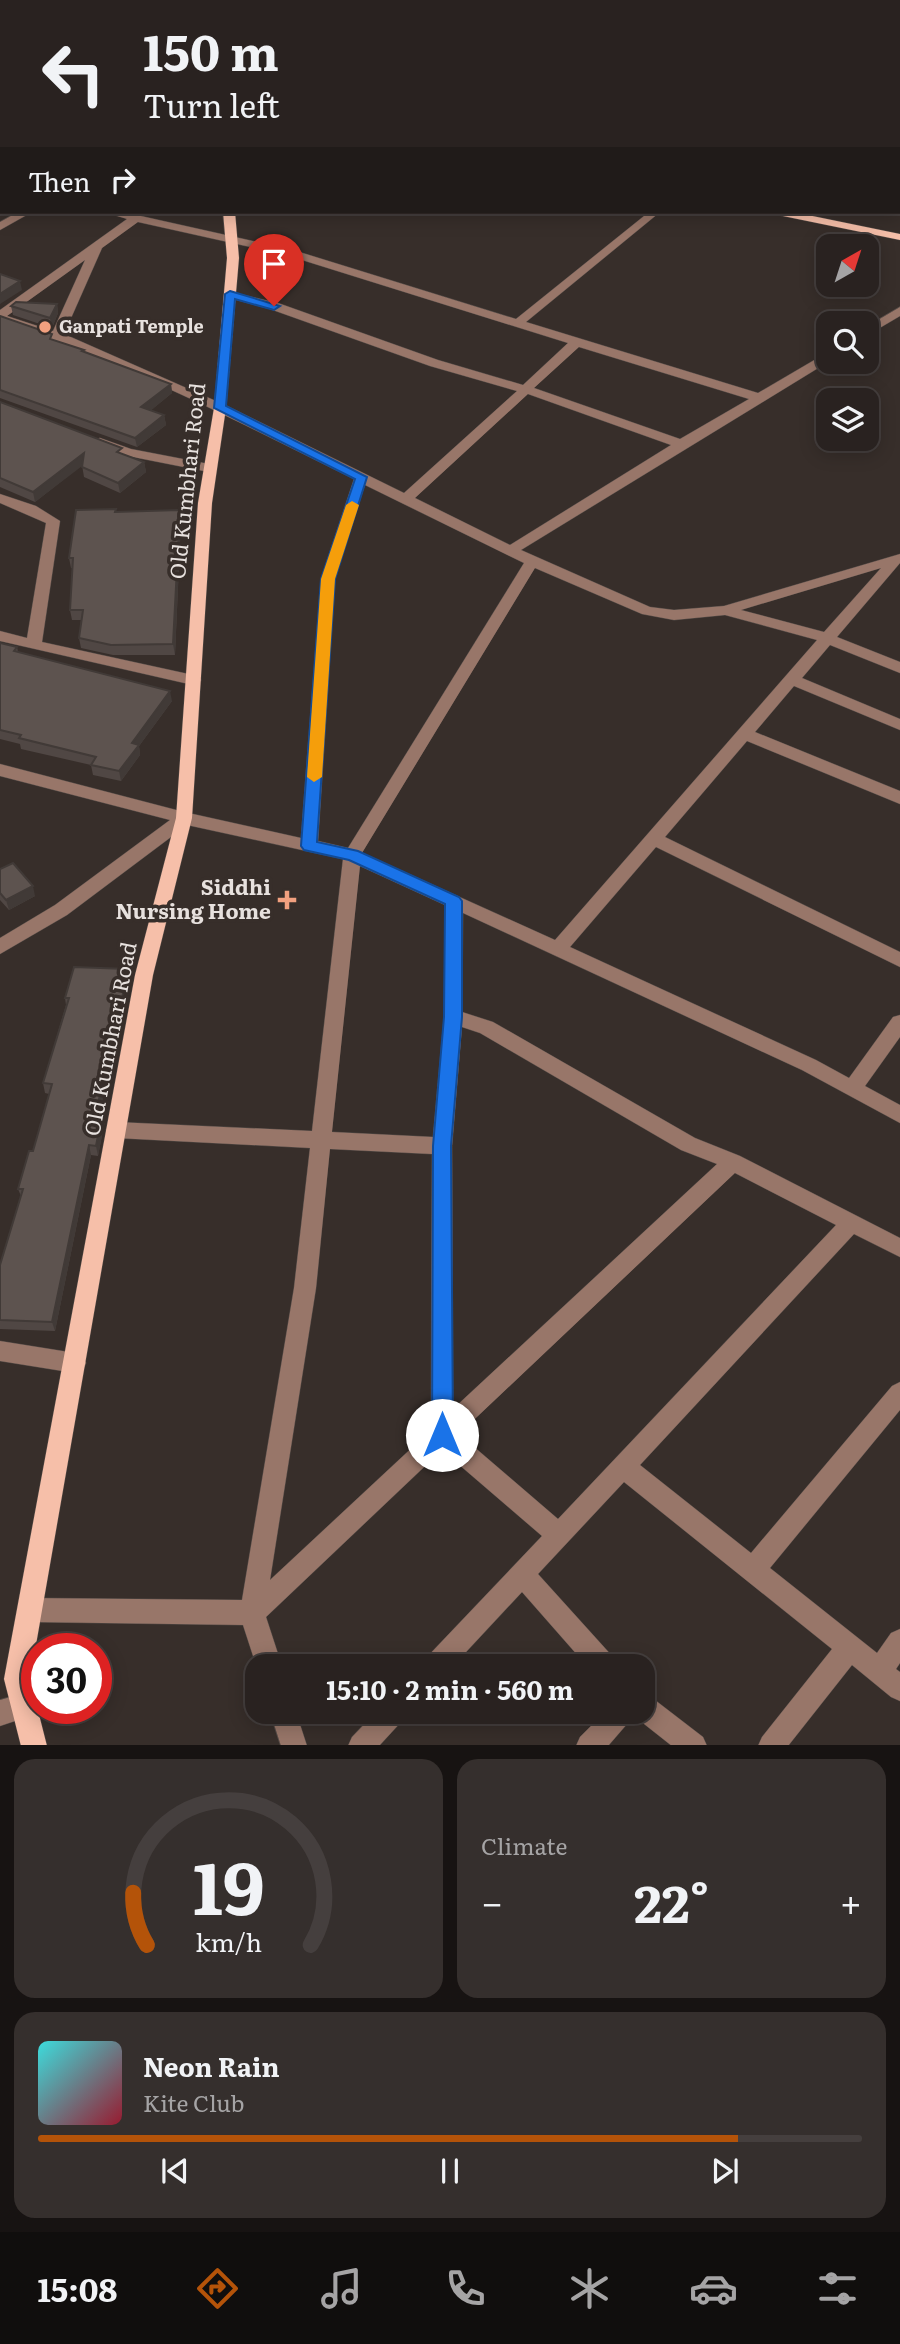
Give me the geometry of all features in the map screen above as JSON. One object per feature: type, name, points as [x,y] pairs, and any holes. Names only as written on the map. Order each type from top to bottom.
[{"type":"main road","name":"Old Kumbhari Road","points":[[34,1745],[12,1710],[17,1679],[144,975],[184,818],[208,468],[220,408],[230,294],[232,241],[229,214]]},
{"type":"main road","points":[[788,214],[900,237]]},
{"type":"main road","points":[[832,214],[900,227]]},
{"type":"street","points":[[0,228],[23,214]]},
{"type":"street","points":[[118,214],[289,252],[760,398]]},
{"type":"street","points":[[518,323],[653,214]]},
{"type":"street","points":[[0,317],[136,218]]},
{"type":"street","points":[[57,336],[96,247]]},
{"type":"street","points":[[230,294],[274,306],[434,363],[525,389],[681,444]]},
{"type":"street","points":[[879,324],[900,311]]},
{"type":"street","points":[[0,317],[57,336],[220,408],[531,561],[647,611],[674,615],[725,610],[898,558]]},
{"type":"street","points":[[405,499],[577,342]]},
{"type":"street","points":[[512,550],[816,363]]},
{"type":"street","points":[[89,438],[128,452],[208,468]]},
{"type":"street","points":[[309,846],[328,579],[361,477]]},
{"type":"street","points":[[0,498],[53,521],[34,645]]},
{"type":"street","points":[[558,949],[898,558]]},
{"type":"street","points":[[265,1654],[252,1613],[304,1288],[352,855],[531,561]]},
{"type":"street","points":[[725,610],[827,638],[900,668]]},
{"type":"street","points":[[0,636],[193,680]]},
{"type":"street","points":[[791,679],[900,725]]},
{"type":"street","points":[[744,734],[900,798]]},
{"type":"street","points":[[0,770],[184,818],[352,855],[809,1065],[900,1115]]},
{"type":"street","points":[[0,947],[61,910],[184,818]]},
{"type":"street","points":[[654,839],[900,960]]},
{"type":"street","points":[[454,901],[453,1017],[442,1146],[442,1435],[559,1535]]},
{"type":"street","points":[[453,1017],[486,1027],[688,1144],[733,1162],[900,1248]]},
{"type":"street","points":[[852,1088],[900,1022]]},
{"type":"street","points":[[116,1130],[442,1146]]},
{"type":"street","points":[[30,1610],[252,1613],[733,1162]]},
{"type":"street","points":[[447,1654],[851,1223]]},
{"type":"street","points":[[0,1351],[75,1363]]},
{"type":"street","points":[[753,1569],[900,1393]]},
{"type":"street","points":[[623,1466],[900,1688]]},
{"type":"street","points":[[522,1574],[593,1654]]},
{"type":"street","points":[[879,1671],[900,1642]]},
{"type":"street","points":[[771,1745],[850,1647]]},
{"type":"street","points":[[655,1716],[694,1745]]},
{"type":"street","points":[[287,1724],[294,1745]]},
{"type":"street","points":[[361,1745],[381,1724]]},
{"type":"street","points":[[589,1745],[611,1724]]},
{"type":"building","points":[[0,274],[20,281],[0,294]]},
{"type":"building","points":[[16,302],[57,304],[50,318],[11,306]]},
{"type":"building","points":[[0,316],[52,334],[50,339],[171,384],[141,407],[164,415],[135,438],[0,390]]},
{"type":"building","points":[[0,402],[122,448],[117,452],[144,462],[118,483],[82,467],[84,453],[33,492],[0,478]]},
{"type":"building","points":[[116,509],[115,512],[180,510],[173,644],[111,645],[79,638],[83,610],[70,610],[73,558],[69,558],[76,510]]},
{"type":"building","points":[[0,643],[17,647],[14,651],[170,691],[132,743],[139,745],[119,771],[91,765],[96,757],[19,738],[21,735],[0,730]]},
{"type":"building","points":[[13,863],[33,886],[6,900],[0,893],[0,869]]},
{"type":"building","points":[[74,967],[127,969],[116,1036],[111,1036],[97,1110],[103,1110],[96,1146],[89,1145],[52,1322],[0,1320],[0,1265],[23,1189],[18,1189],[29,1151],[33,1151],[52,1084],[43,1083],[69,998],[65,998]]},
{"type":"slow traffic","points":[[314,777],[328,579],[352,505]]},
{"type":"place","name":"Ganpati Temple","points":[[45,327]]},
{"type":"place","name":"Siddhi Nursing Home","points":[[287,900]]},
{"type":"route","points":[[274,306],[230,294],[220,408],[361,477],[328,579],[309,846],[352,855],[454,901],[453,1017],[442,1146],[442,1435]]}]
